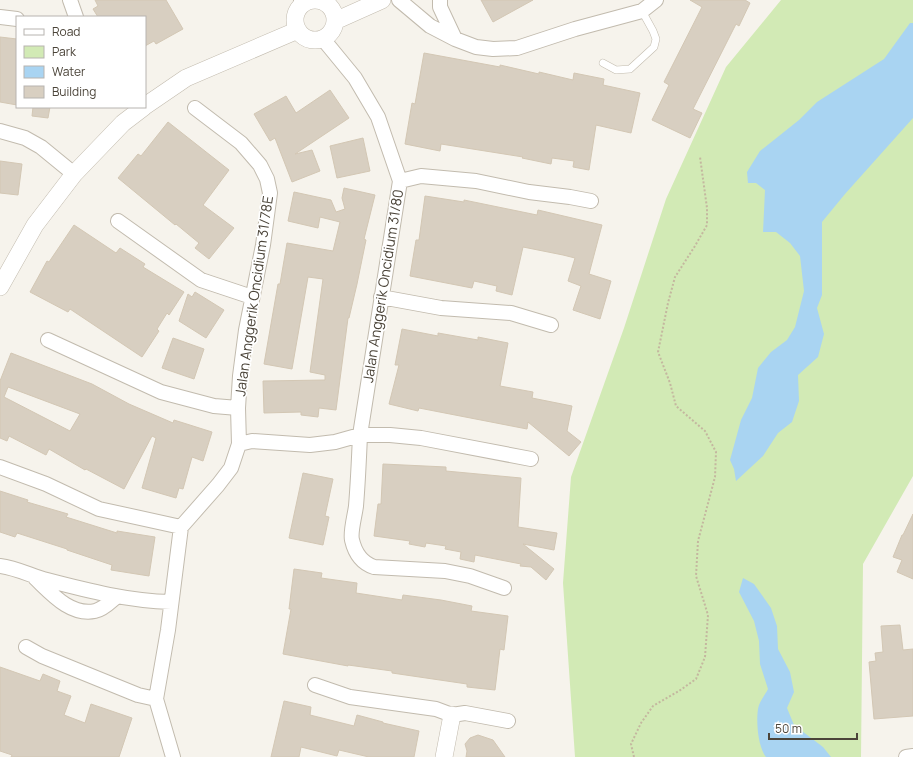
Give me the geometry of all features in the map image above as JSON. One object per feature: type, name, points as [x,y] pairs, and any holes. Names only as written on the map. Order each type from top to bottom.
[{"type":"street","points":[[70,0],[76,16]]},
{"type":"street","points":[[335,21],[382,0]]},
{"type":"street","points":[[399,0],[430,26],[455,39],[476,47],[493,49],[517,48],[575,29],[642,11],[656,0]]},
{"type":"street","points":[[440,0],[440,7],[455,39]]},
{"type":"street","points":[[303,2],[332,2],[335,21],[329,34],[323,39],[317,40],[306,38],[298,30],[295,23],[296,16],[303,2]]},
{"type":"street","points":[[0,16],[16,19]]},
{"type":"street","points":[[146,105],[186,78],[298,30]]},
{"type":"street","name":"Jalan Anggerik Oncidium 31/80","points":[[323,39],[355,78],[378,117],[400,181],[360,435],[359,473],[352,538],[355,549],[360,558],[367,565],[374,567],[445,571],[470,576],[504,588]]},
{"type":"street","points":[[0,287],[35,225],[74,174],[123,123],[142,108]]},
{"type":"street","name":"Jalan Anggerik Oncidium 31/78E","points":[[195,108],[241,143],[260,165],[267,179],[270,193],[263,245],[252,297],[242,360],[238,408],[239,444]]},
{"type":"street","points":[[0,131],[25,138],[41,147],[74,174]]},
{"type":"street","points":[[400,181],[421,176],[476,181],[529,192],[591,201]]},
{"type":"street","points":[[118,221],[202,280],[252,297]]},
{"type":"street","points":[[382,297],[441,308],[511,313],[550,326]]},
{"type":"street","points":[[48,340],[161,392],[214,406],[238,408]]},
{"type":"street","points":[[173,757],[156,699],[168,630],[181,527],[218,485],[230,468],[239,444],[252,441],[310,445],[335,442],[360,435],[390,435],[422,438],[531,459]]},
{"type":"street","points":[[0,467],[46,484],[99,509],[181,527]]},
{"type":"street","points":[[0,566],[92,592],[151,602],[172,602]]},
{"type":"street","points":[[34,576],[58,599],[73,609],[95,611],[105,606],[116,597]]},
{"type":"street","points":[[26,647],[42,656],[138,694],[156,699]]},
{"type":"street","points":[[315,685],[350,697],[436,710],[452,715],[465,713],[508,721]]},
{"type":"street","points":[[444,757],[452,715]]},
{"type":"street","points":[[906,757],[913,756]]},
{"type":"lane","points":[[603,63],[616,70],[630,69],[654,47],[656,39],[654,31],[642,11]]},
{"type":"path","points":[[634,757],[631,744],[641,724],[653,706],[680,691],[696,679],[705,657],[708,615],[696,576],[698,541],[715,478],[716,452],[705,430],[676,406],[670,383],[658,352],[675,277],[707,225],[707,208],[700,157]]},
{"type":"green space","points":[[781,0],[913,0],[913,476],[863,564],[861,757],[575,757],[563,583],[571,477],[624,328],[666,199],[726,67]]},
{"type":"water","points":[[910,23],[913,23],[913,118],[822,222],[822,295],[817,308],[824,334],[818,357],[798,375],[799,401],[792,422],[778,433],[763,456],[736,481],[734,469],[730,460],[741,420],[752,398],[758,368],[771,352],[787,340],[795,327],[804,291],[800,256],[790,243],[776,232],[763,232],[765,190],[756,183],[748,183],[747,172],[760,151],[799,120],[817,102],[884,59]]},
{"type":"water","points":[[743,578],[754,584],[771,608],[777,626],[778,649],[790,672],[794,692],[787,708],[794,725],[823,747],[831,757],[766,757],[763,753],[758,734],[757,714],[760,704],[768,689],[760,664],[759,641],[754,621],[739,592]]},
{"type":"building","points":[[95,0],[166,0],[183,29],[156,44],[154,41],[146,45],[146,16],[97,16],[93,9],[98,6]]},
{"type":"building","points":[[481,0],[533,0],[493,22]]},
{"type":"building","points":[[690,0],[745,0],[750,3],[739,26],[736,24],[693,109],[702,113],[690,138],[652,120],[669,85],[664,82],[702,7]]},
{"type":"building","points":[[0,37],[16,39],[16,105],[0,102]]},
{"type":"building","points":[[424,53],[500,67],[500,65],[539,74],[539,72],[573,80],[574,73],[604,79],[603,85],[640,93],[631,133],[596,125],[589,170],[573,167],[574,161],[552,158],[551,164],[522,158],[523,157],[441,144],[440,151],[405,144],[412,103],[415,104]]},
{"type":"building","points":[[330,90],[349,118],[295,154],[312,150],[320,171],[292,182],[275,138],[270,141],[254,114],[286,96],[296,113]]},
{"type":"building","points":[[33,108],[50,108],[48,118],[32,116]]},
{"type":"building","points":[[168,122],[229,170],[203,205],[234,228],[209,259],[195,248],[199,243],[118,178],[138,154],[141,156]]},
{"type":"building","points":[[363,138],[370,171],[337,178],[330,146]]},
{"type":"building","points":[[0,161],[22,164],[18,195],[0,193]]},
{"type":"building","points":[[344,188],[375,195],[364,239],[366,240],[357,284],[348,318],[336,410],[319,408],[318,417],[301,415],[301,412],[264,413],[263,381],[325,380],[325,375],[310,372],[323,279],[308,277],[292,369],[264,364],[287,243],[333,251],[340,222],[320,217],[318,228],[288,221],[294,192],[331,200],[336,212],[345,209],[342,198]]},
{"type":"building","points":[[425,196],[464,202],[464,200],[537,215],[538,210],[602,225],[589,274],[611,281],[600,319],[573,310],[581,286],[568,281],[575,258],[563,255],[523,247],[512,295],[496,291],[497,286],[474,281],[472,288],[410,276],[416,240],[419,240]]},
{"type":"building","points":[[74,225],[116,253],[120,248],[145,264],[143,267],[184,292],[169,315],[167,313],[157,329],[159,331],[142,357],[70,309],[68,312],[30,292],[47,261],[49,262]]},
{"type":"building","points":[[195,292],[224,310],[206,338],[179,321],[188,294],[192,297]]},
{"type":"building","points":[[402,329],[438,336],[438,333],[478,340],[478,337],[508,343],[500,386],[533,392],[532,398],[572,406],[567,431],[581,442],[569,456],[528,422],[527,429],[419,408],[418,411],[389,404],[399,365],[395,365]]},
{"type":"building","points":[[173,338],[204,349],[194,379],[162,368]]},
{"type":"building","points":[[11,353],[92,384],[129,404],[173,423],[174,420],[212,432],[203,461],[192,457],[183,489],[179,488],[176,498],[142,488],[156,438],[152,436],[124,489],[86,469],[85,470],[49,449],[46,455],[9,436],[7,441],[0,438],[0,381]],"holes":[[[8,387],[80,414],[70,431],[4,397]]]},
{"type":"building","points":[[383,464],[446,467],[446,471],[521,478],[518,527],[557,533],[554,550],[523,544],[554,569],[546,580],[531,567],[520,566],[521,564],[475,555],[474,562],[460,559],[461,552],[445,549],[446,546],[426,543],[425,547],[409,544],[410,541],[374,536],[378,504],[381,504]]},
{"type":"building","points":[[303,473],[333,479],[325,516],[329,517],[323,545],[289,538]]},
{"type":"building","points":[[0,491],[28,500],[27,502],[68,514],[66,517],[117,533],[117,531],[155,537],[149,576],[111,570],[112,565],[67,549],[17,533],[15,537],[0,532]]},
{"type":"building","points":[[913,514],[913,579],[897,572],[902,560],[893,557]]},
{"type":"building","points":[[294,569],[322,573],[321,578],[357,583],[356,593],[402,600],[403,595],[441,600],[472,606],[471,611],[508,616],[504,650],[500,649],[495,690],[467,687],[467,684],[392,673],[392,671],[348,666],[283,654],[291,609],[289,609]]},
{"type":"building","points":[[900,625],[903,650],[913,649],[913,716],[874,719],[869,662],[876,661],[875,653],[883,652],[881,626]]},
{"type":"building","points":[[0,667],[40,681],[43,674],[60,681],[57,691],[71,696],[64,715],[85,723],[91,704],[132,718],[119,757],[11,757],[12,755],[0,751]]},
{"type":"building","points":[[284,701],[311,707],[310,715],[354,726],[357,715],[383,723],[419,731],[414,757],[369,757],[339,750],[337,756],[301,747],[299,757],[271,757]]},
{"type":"building","points":[[478,735],[493,740],[505,757],[466,757],[467,751],[465,744],[470,738]]}]
